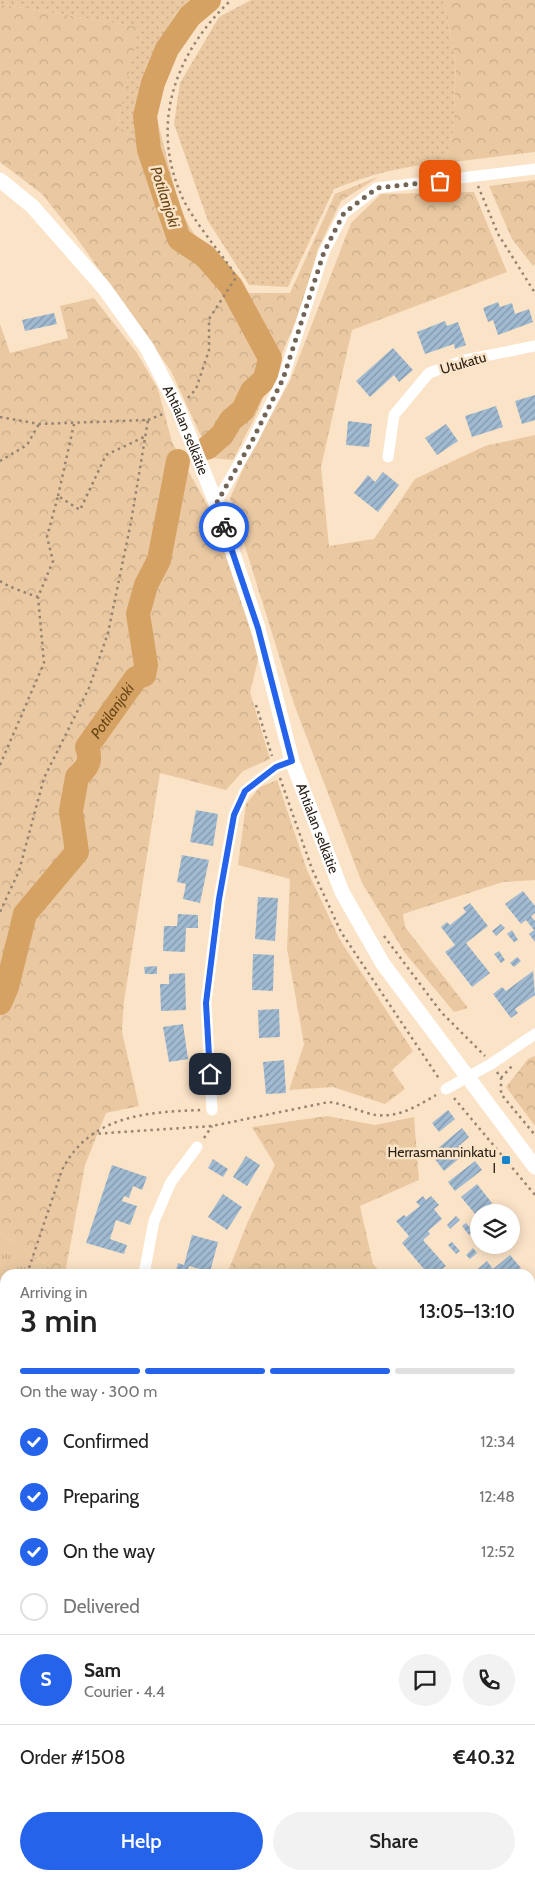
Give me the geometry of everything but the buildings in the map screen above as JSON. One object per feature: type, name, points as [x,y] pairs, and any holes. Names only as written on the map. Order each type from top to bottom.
[{"type":"street","points":[[216,504],[252,441],[283,379],[324,252],[344,213],[377,188],[535,170]]},
{"type":"street","name":"Ahtialan selkätie","points":[[0,180],[32,206],[104,288],[148,348],[178,408],[216,504],[258,628],[292,761],[347,900],[383,964],[535,1167]]},
{"type":"street","name":"Utukatu","points":[[388,457],[394,415],[429,373],[465,360],[535,346]]},
{"type":"street","points":[[212,1110],[206,1003],[219,899],[234,815],[245,791],[276,767],[292,761]]},
{"type":"street","points":[[446,1089],[491,1064],[535,1034]]},
{"type":"street","points":[[145,1269],[154,1221],[171,1182],[197,1147]]},
{"type":"path","points":[[0,417],[39,424],[148,420],[178,408],[196,389],[209,350],[208,319],[235,279],[233,271],[183,200],[168,153],[168,107],[173,86],[185,58],[200,34],[230,0]]},
{"type":"path","points":[[475,177],[498,234],[535,293]]},
{"type":"path","points":[[0,912],[19,871],[44,778],[88,688],[108,633],[131,522],[148,420]]},
{"type":"path","points":[[0,462],[27,445],[39,424]]},
{"type":"path","points":[[0,765],[44,663],[38,597],[52,561],[47,537],[74,424]]},
{"type":"path","points":[[58,496],[80,510],[106,455],[146,436]]},
{"type":"path","points":[[0,581],[6,586],[16,587],[38,597]]},
{"type":"path","points":[[382,932],[441,1012],[481,1051],[491,1064],[501,1078],[501,1094],[535,1135]]},
{"type":"path","points":[[501,1078],[520,1061]]},
{"type":"path","points":[[92,1134],[212,1126],[329,1102],[343,1104],[370,1114],[392,1117],[416,1107],[446,1089],[535,1195]]},
{"type":"path","points":[[28,1269],[62,1170],[76,1148],[92,1134],[120,1121],[147,1114],[212,1110],[212,1126],[197,1147]]},
{"type":"green space","points":[[0,0],[189,0],[175,14],[145,68],[136,135],[117,127],[139,27],[0,4]]},
{"type":"green space","points":[[189,0],[207,0],[202,3],[150,91],[180,210],[203,249],[238,293],[290,293],[335,194],[380,176],[341,201],[318,249],[300,311],[256,415],[233,460],[211,458],[171,371],[76,237],[42,194],[0,162],[0,4],[140,27],[117,127],[136,134],[145,68],[175,14]]},
{"type":"green space","points":[[251,0],[443,0],[456,63],[453,132],[445,163],[388,171],[334,189],[288,287],[249,285],[208,221],[174,124],[180,83],[219,17]]},
{"type":"green space","points":[[443,0],[535,0],[535,152],[445,163],[453,132],[456,63]]},
{"type":"green space","points":[[535,180],[535,264],[533,266],[512,239],[489,186]]},
{"type":"green space","points":[[474,192],[507,272],[352,330],[321,467],[329,546],[374,539],[415,479],[485,446],[535,435],[535,880],[503,882],[403,914],[405,927],[468,1008],[454,1012],[405,953],[362,883],[294,704],[230,498],[252,449],[290,381],[351,223],[381,194]]},
{"type":"green space","points":[[94,298],[137,353],[158,389],[172,442],[214,517],[259,656],[250,692],[270,759],[243,771],[226,790],[160,773],[124,1001],[122,1032],[139,1106],[106,1113],[85,1165],[66,1269],[54,1269],[0,1233],[0,324],[10,353],[68,338],[60,306]]},
{"type":"green space","points":[[277,780],[307,870],[340,940],[413,1051],[392,1070],[405,1089],[385,1104],[333,1087],[289,1090],[304,1044],[287,949],[290,879],[238,865],[246,804],[260,787]]},
{"type":"green space","points":[[535,1056],[535,1126],[506,1087],[528,1059]]},
{"type":"green space","points":[[327,1116],[375,1125],[414,1117],[419,1180],[360,1206],[373,1264],[378,1269],[229,1269],[249,1219],[275,1165],[252,1127]]},
{"type":"green space","points":[[0,1233],[54,1269],[0,1269]]},
{"type":"waterway","name":"Potilanjoki","points":[[207,448],[222,435],[231,420],[243,410],[252,391],[265,379],[270,358],[231,286],[205,256],[179,239],[149,150],[145,116],[153,83],[167,49],[190,16],[209,0]]},
{"type":"waterway","name":"Potilanjoki","points":[[0,1003],[7,987],[25,914],[77,852],[71,811],[77,777],[88,764],[87,747],[136,678],[144,675],[146,665],[138,614],[146,585],[159,560],[178,461]]},
{"type":"way so far","points":[[224,527],[216,504],[252,441],[283,379],[324,252],[344,213],[377,188],[440,181]]},
{"type":"place","name":"Herrasmanninkatu I","points":[[506,1160]]},
{"type":"route","points":[[210,1074],[206,1003],[219,899],[234,815],[245,791],[276,767],[292,761],[258,628],[224,527]]}]
